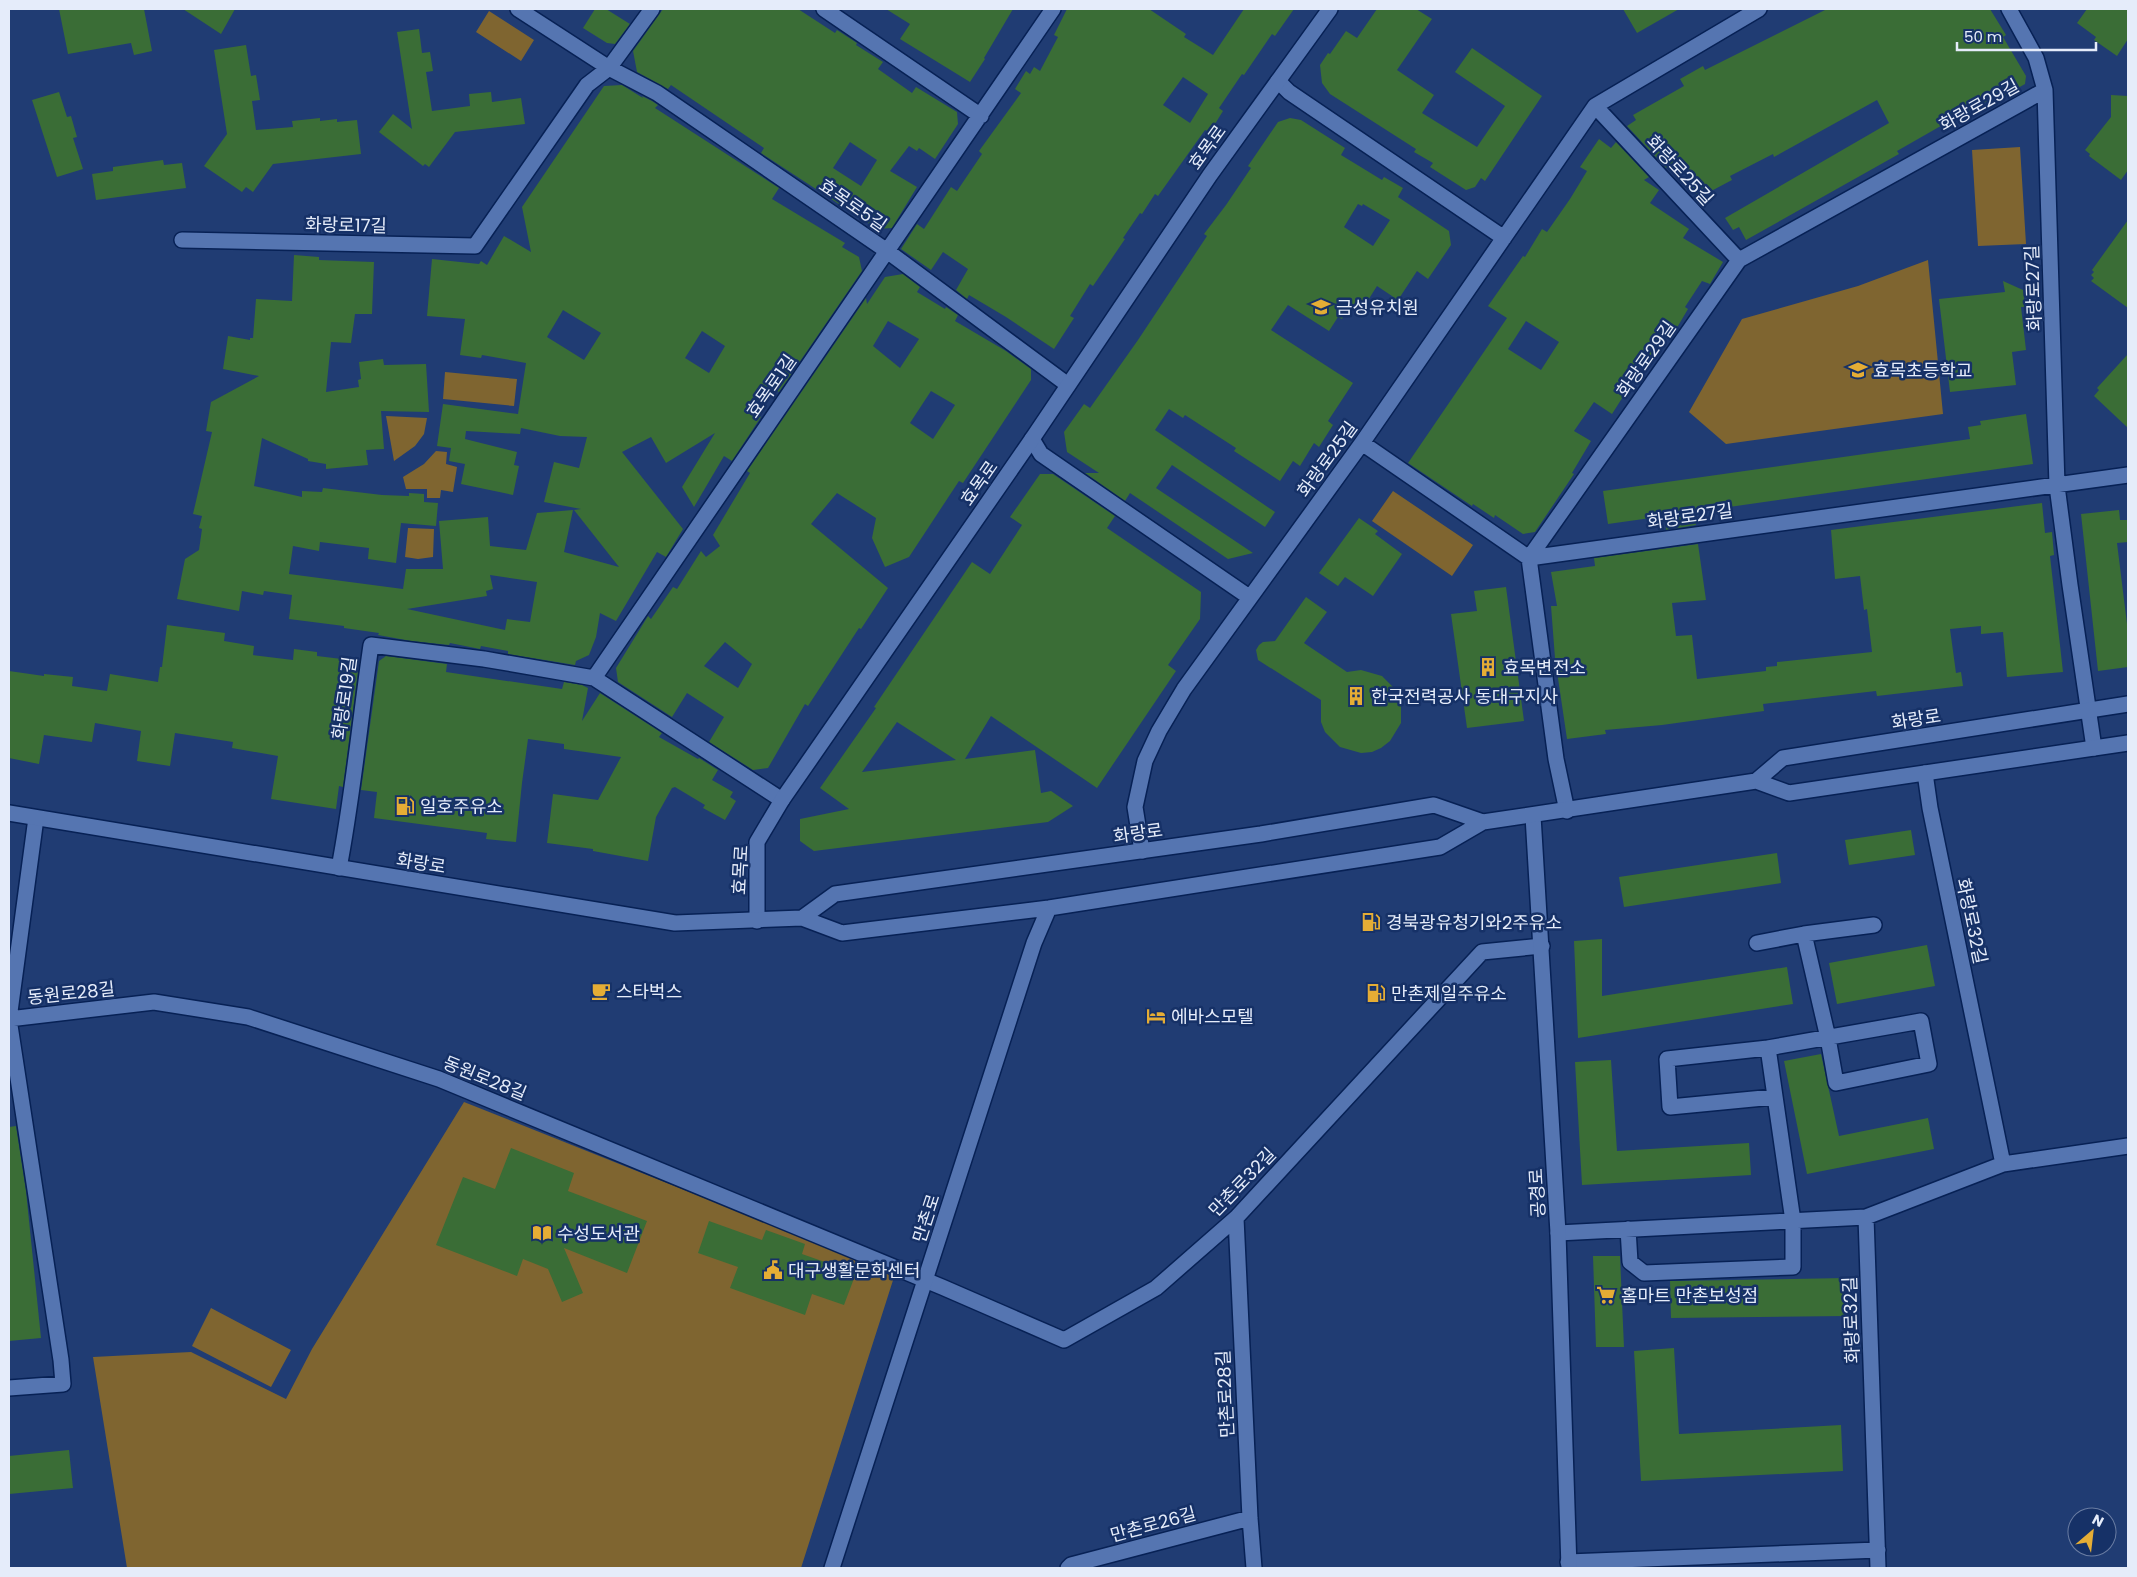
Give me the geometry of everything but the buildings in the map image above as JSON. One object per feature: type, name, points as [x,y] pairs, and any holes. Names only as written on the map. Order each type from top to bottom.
[{"type":"street","name":"효목로5길","points":[[518,9],[609,68],[657,93],[887,251],[1068,385]]},
{"type":"street","points":[[609,68],[652,9]]},
{"type":"street","points":[[824,9],[981,116]]},
{"type":"street","name":"효목로1길","points":[[594,678],[1053,9]]},
{"type":"street","name":"효목로","points":[[757,921],[757,842],[782,800],[1032,440],[1210,175],[1330,9]]},
{"type":"street","name":"화랑로25길","points":[[1142,851],[1135,808],[1145,761],[1159,731],[1184,689],[1362,443],[1594,106],[1758,9]]},
{"type":"street","name":"화랑로27길","points":[[2009,9],[2036,58],[2045,90],[2057,486]]},
{"type":"street","name":"화랑로17길","points":[[182,240],[475,246],[587,85],[609,68]]},
{"type":"street","points":[[1278,81],[1289,92],[1504,238]]},
{"type":"street","name":"화랑로29길","points":[[1528,558],[1739,260],[2045,90]]},
{"type":"street","name":"화랑로25길","points":[[1594,106],[1739,260]]},
{"type":"street","points":[[1032,440],[1041,454],[1249,598]]},
{"type":"street","points":[[1362,443],[1528,558],[1556,759],[1566,811]]},
{"type":"street","name":"화랑로27길","points":[[1528,558],[2128,475]]},
{"type":"street","points":[[2057,486],[2094,748]]},
{"type":"street","name":"화랑로19길","points":[[339,868],[348,822],[356,744],[371,645],[484,658],[594,678]]},
{"type":"street","points":[[594,678],[782,800]]},
{"type":"street","name":"화랑로","points":[[1756,781],[1783,758],[2128,704]]},
{"type":"street","name":"화랑로","points":[[9,813],[675,923],[802,918],[842,933],[1049,908],[1440,847],[1482,822],[1533,816],[1756,781],[1789,793],[2128,743]]},
{"type":"street","name":"화랑로32길","points":[[1925,773],[1930,808],[2003,1164]]},
{"type":"street","name":"화랑로","points":[[802,918],[835,894],[1260,834],[1434,805],[1482,822]]},
{"type":"street","name":"공경로","points":[[1533,816],[1558,1233],[1569,1565]]},
{"type":"street","points":[[9,1388],[63,1384],[61,1360],[9,1018],[36,818]]},
{"type":"street","name":"만촌로","points":[[832,1568],[1034,943],[1049,908]]},
{"type":"street","points":[[1757,943],[1804,934],[1874,925]]},
{"type":"street","points":[[1774,1097],[1670,1107],[1667,1059],[1768,1048],[1828,1038],[1921,1021],[1929,1064],[1836,1083],[1828,1038],[1804,934]]},
{"type":"street","name":"만촌로32길","points":[[925,1281],[1064,1340],[1156,1288],[1236,1218],[1482,952],[1523,946],[1542,946]]},
{"type":"street","name":"동원로28길","points":[[9,1018],[154,1002],[248,1017],[439,1079],[925,1281]]},
{"type":"street","points":[[1628,1229],[1630,1262],[1644,1274],[1793,1267],[1793,1221],[1768,1048]]},
{"type":"street","points":[[1558,1233],[1866,1217],[2003,1164],[2128,1146]]},
{"type":"street","name":"화랑로32길","points":[[1866,1217],[1878,1568]]},
{"type":"street","name":"만촌로28길","points":[[1236,1218],[1254,1568]]},
{"type":"street","name":"만촌로26길","points":[[1068,1568],[1071,1565],[1250,1518]]},
{"type":"street","points":[[1569,1565],[1878,1550]]},
{"type":"shaded area","points":[[489,11],[534,40],[521,61],[476,32]]},
{"type":"shaded area","points":[[2020,147],[2026,244],[1978,246],[1972,150]]},
{"type":"shaded area","points":[[1928,260],[1943,414],[1726,444],[1689,412],[1742,319],[1858,286]]},
{"type":"shaded area","points":[[445,372],[517,379],[514,406],[443,399]]},
{"type":"shaded area","points":[[386,416],[427,418],[424,434],[415,446],[394,461]]},
{"type":"shaded area","points":[[436,451],[447,452],[446,464],[457,467],[453,492],[441,490],[440,498],[427,498],[427,489],[406,489],[403,477],[424,464]]},
{"type":"shaded area","points":[[1393,491],[1473,545],[1452,576],[1372,521]]},
{"type":"shaded area","points":[[408,528],[434,529],[433,557],[418,559],[405,557]]},
{"type":"shaded area","points":[[464,1102],[895,1274],[801,1568],[127,1568],[93,1357],[191,1352],[286,1399],[312,1349]]},
{"type":"shaded area","points":[[211,1308],[291,1350],[271,1387],[192,1346]]},
{"type":"place","name":"금성유치원","points":[[1321,307]]},
{"type":"place","name":"효목초등학교","points":[[1858,370]]},
{"type":"place","name":"효목변전소","points":[[1488,667]]},
{"type":"place","name":"한국전력공사 동대구지사","points":[[1356,696]]},
{"type":"place","name":"일호주유소","points":[[405,806]]},
{"type":"place","name":"경북광유청기와2주유소","points":[[1371,922]]},
{"type":"place","name":"스타벅스","points":[[601,991]]},
{"type":"place","name":"만촌제일주유소","points":[[1376,993]]},
{"type":"place","name":"에바스모텔","points":[[1156,1016]]},
{"type":"place","name":"수성도서관","points":[[542,1233]]},
{"type":"place","name":"대구생활문화센터","points":[[773,1270]]},
{"type":"place","name":"홈마트 만촌보성점","points":[[1606,1295]]}]
